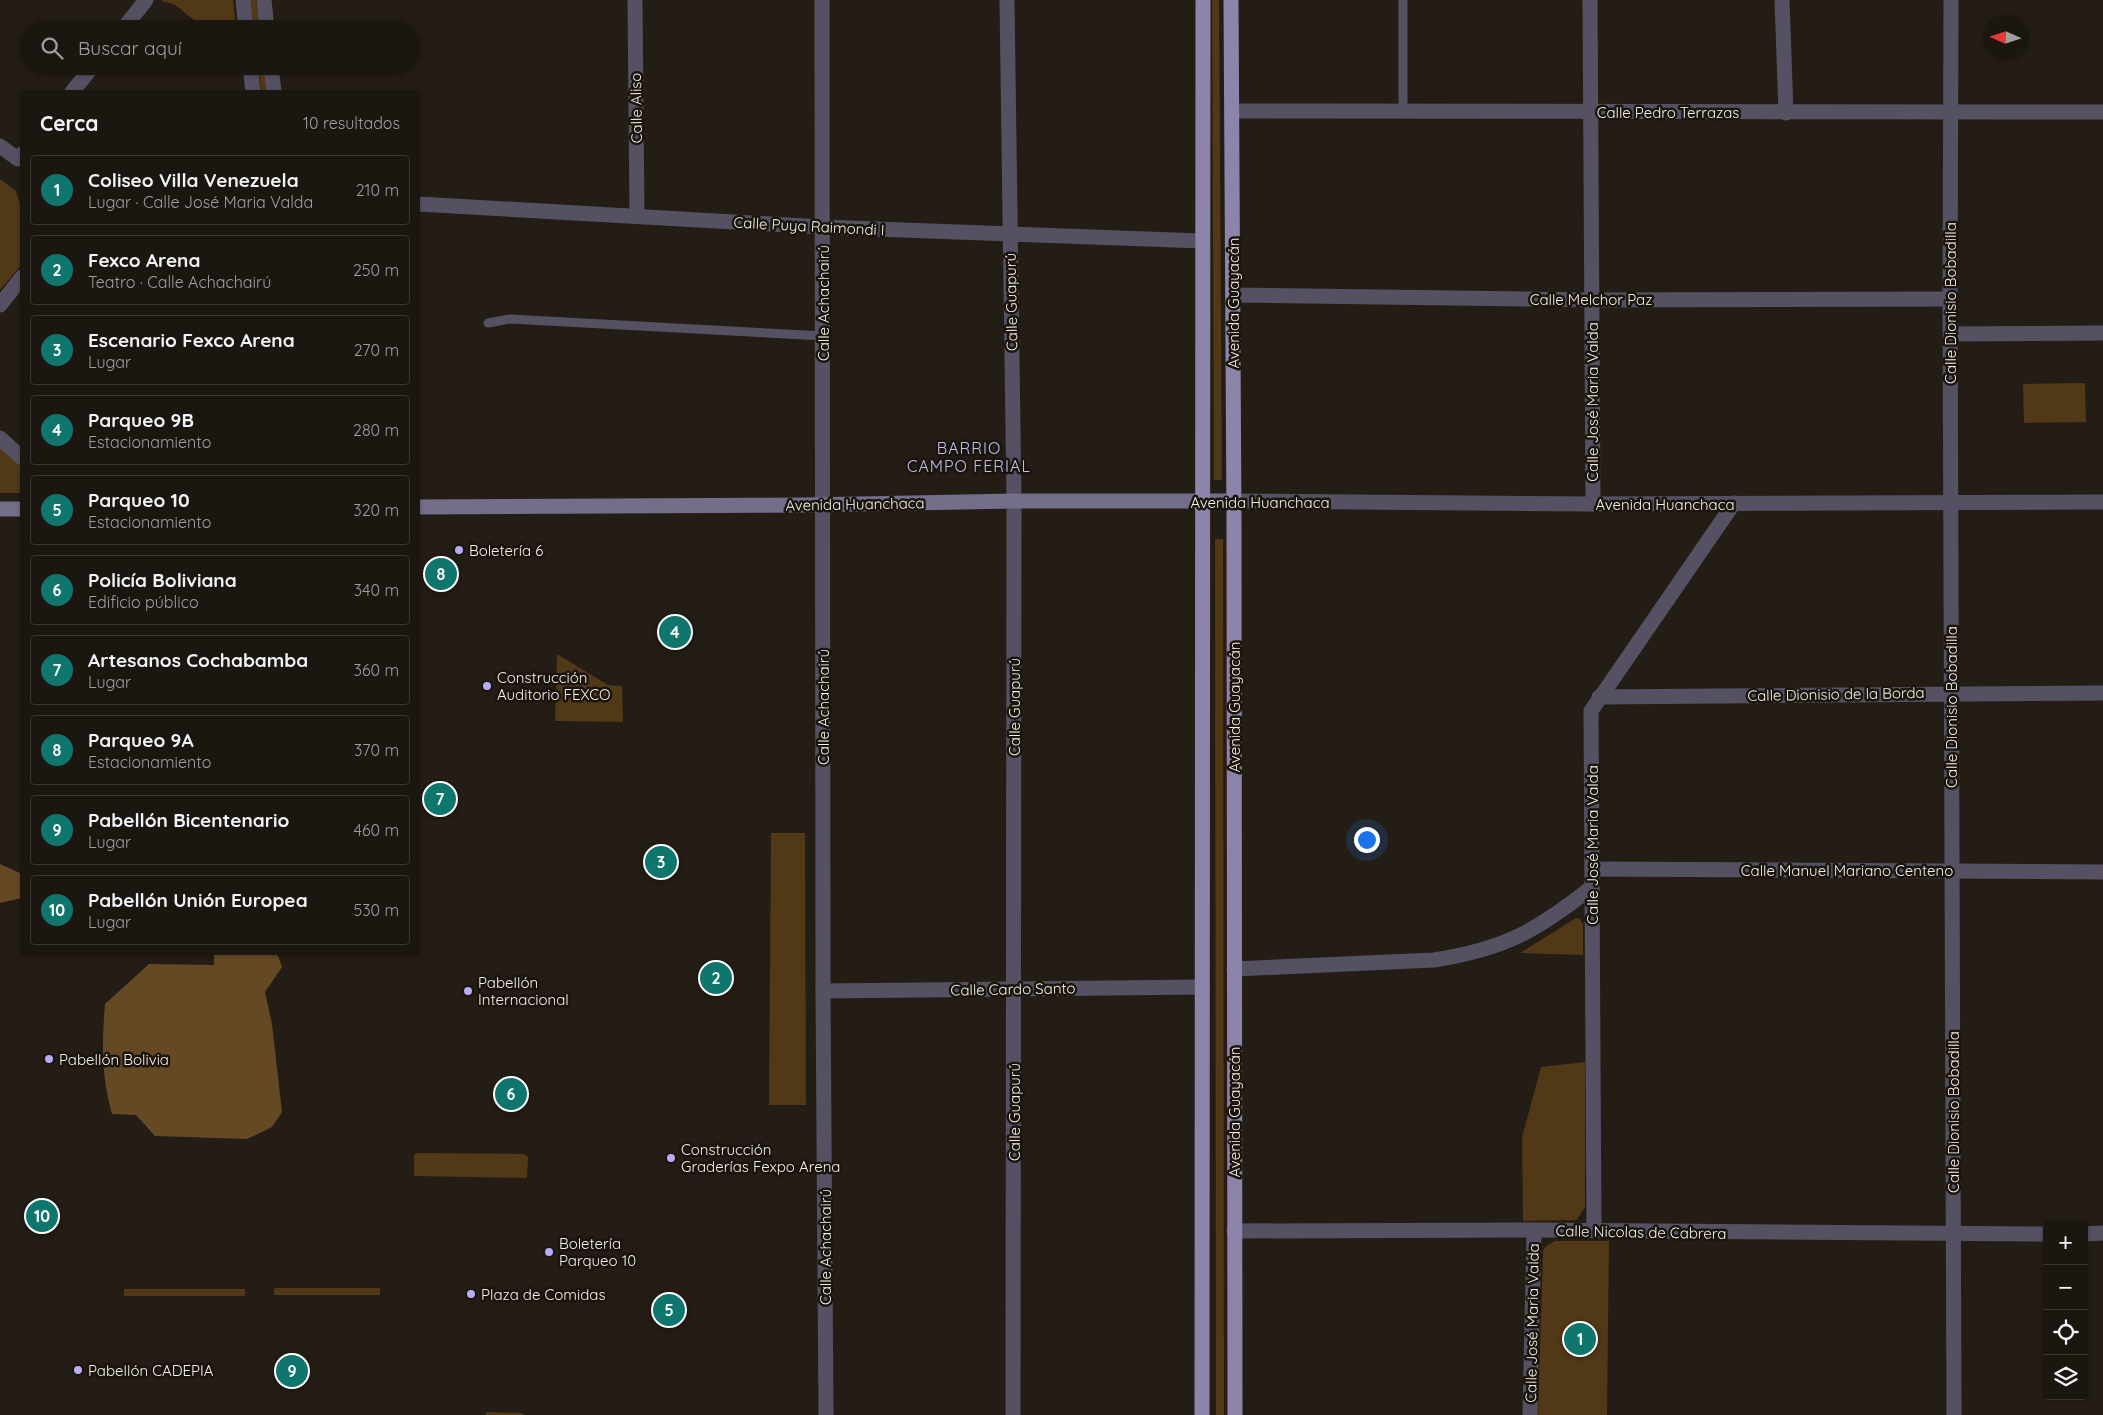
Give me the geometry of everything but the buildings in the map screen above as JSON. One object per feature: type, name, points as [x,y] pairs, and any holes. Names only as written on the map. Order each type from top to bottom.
[{"type":"main road","name":"Avenida Guayacán","points":[[1202,1415],[1203,0]]},
{"type":"main road","name":"Avenida Guayacán","points":[[1232,0],[1235,1415]]},
{"type":"street","points":[[130,20],[146,0]]},
{"type":"street","points":[[243,0],[245,20]]},
{"type":"street","points":[[264,0],[266,20]]},
{"type":"street","name":"Calle Aliso","points":[[635,0],[637,216]]},
{"type":"street","name":"Calle Achachairú","points":[[822,0],[824,336],[823,991],[826,1415]]},
{"type":"street","name":"Calle Guapurú","points":[[1007,0],[1014,501],[1013,1415]]},
{"type":"street","name":"Calle José Maria Valda","points":[[1590,0],[1592,504]]},
{"type":"street","points":[[1782,0],[1786,113]]},
{"type":"street","name":"Calle Dionisio Bobadilla","points":[[1951,0],[1950,299],[1954,1415]]},
{"type":"street","points":[[74,90],[86,75]]},
{"type":"street","points":[[251,75],[253,90]]},
{"type":"street","points":[[272,75],[274,90]]},
{"type":"street","name":"Calle Pedro Terrazas","points":[[1232,111],[2103,112]]},
{"type":"street","points":[[0,146],[18,159],[20,156]]},
{"type":"street","name":"Calle Puya Raimondi I","points":[[420,204],[822,227],[1202,241]]},
{"type":"street","points":[[0,304],[20,279]]},
{"type":"street","name":"Calle Melchor Paz","points":[[1233,296],[1592,300],[1950,299]]},
{"type":"street","points":[[1951,334],[2103,333]]},
{"type":"street","points":[[0,438],[20,456]]},
{"type":"street","name":"Avenida Huanchaca","points":[[420,507],[823,505],[1014,501],[1592,504],[2103,502]]},
{"type":"street","name":"Calle José Maria Valda","points":[[1594,1231],[1591,711],[1734,504]]},
{"type":"street","points":[[0,509],[20,509]]},
{"type":"street","name":"Calle Dionisio de la Borda","points":[[1599,697],[2103,693]]},
{"type":"street","name":"Calle Manuel Mariano Centeno","points":[[1592,869],[2103,872]]},
{"type":"street","points":[[1234,969],[1434,960],[1465,955],[1496,946],[1523,935],[1555,916],[1592,888]]},
{"type":"street","name":"Calle Cardo Santo","points":[[823,991],[1202,987]]},
{"type":"street","name":"Calle José Maria Valda","points":[[1530,1415],[1534,1230]]},
{"type":"street","name":"Calle Nicolas de Cabrera","points":[[1234,1231],[1534,1230],[2043,1234]]},
{"type":"street","points":[[2088,1234],[2103,1233]]},
{"type":"lane","points":[[1402,0],[1403,111]]},
{"type":"lane","points":[[488,323],[510,319],[824,336]]},
{"type":"shaded area","points":[[161,0],[233,0],[235,20],[194,20],[174,4]]},
{"type":"shaded area","points":[[250,0],[256,0],[259,20],[252,20]]},
{"type":"shaded area","points":[[1212,0],[1219,0],[1222,480],[1214,480]]},
{"type":"shaded area","points":[[259,75],[265,75],[267,90],[261,90]]},
{"type":"shaded area","points":[[0,179],[16,191],[20,202],[20,266],[0,290]]},
{"type":"shaded area","points":[[2085,383],[2086,422],[2024,423],[2023,384]]},
{"type":"shaded area","points":[[0,447],[20,464],[20,493],[0,493]]},
{"type":"shaded area","points":[[1215,539],[1223,539],[1224,1415],[1216,1415]]},
{"type":"shaded area","points":[[557,654],[608,685],[622,686],[623,722],[555,721]]},
{"type":"shaded area","points":[[771,833],[805,833],[806,1105],[769,1105]]},
{"type":"shaded area","points":[[0,864],[20,873],[20,898],[0,903]]},
{"type":"shaded area","points":[[1576,918],[1580,919],[1583,924],[1583,955],[1520,953]]},
{"type":"shaded area","points":[[214,955],[278,955],[282,967],[265,992],[272,1024],[282,1112],[272,1127],[247,1139],[155,1136],[136,1115],[112,1114],[108,1099],[103,1059],[105,1004],[149,964],[214,965]]},
{"type":"shaded area","points":[[1585,1062],[1585,1207],[1577,1220],[1523,1221],[1522,1137],[1541,1067]]},
{"type":"shaded area","points":[[418,1153],[524,1154],[528,1157],[527,1178],[414,1176],[414,1155]]},
{"type":"shaded area","points":[[1555,1241],[1609,1241],[1607,1415],[1538,1415],[1543,1251],[1546,1246]]},
{"type":"shaded area","points":[[274,1288],[380,1288],[380,1295],[274,1295]]},
{"type":"shaded area","points":[[124,1289],[245,1289],[245,1296],[124,1296]]},
{"type":"shaded area","points":[[486,1412],[523,1413],[523,1415],[486,1415]]},
{"type":"place","name":"Boletería 6","points":[[459,550]]},
{"type":"place","name":"Parqueo 9A","points":[[441,574]]},
{"type":"place","name":"Parqueo 9B","points":[[675,632]]},
{"type":"place","name":"Construcción Auditorio FEXCO","points":[[487,686]]},
{"type":"place","name":"Artesanos Cochabamba","points":[[440,799]]},
{"type":"place","name":"Escenario Fexco Arena","points":[[661,862]]},
{"type":"place","name":"Fexco Arena","points":[[716,978]]},
{"type":"place","name":"Pabellón Internacional","points":[[468,991]]},
{"type":"place","name":"Pabellón Bolivia","points":[[49,1059]]},
{"type":"place","name":"Policía Boliviana","points":[[511,1094]]},
{"type":"place","name":"Construcción Graderías Fexpo Arena","points":[[671,1158]]},
{"type":"place","name":"Pabellón Unión Europea","points":[[42,1216]]},
{"type":"place","name":"Boletería Parqueo 10","points":[[549,1252]]},
{"type":"place","name":"Plaza de Comidas","points":[[471,1294]]},
{"type":"place","name":"Parqueo 10","points":[[669,1310]]},
{"type":"place","name":"Coliseo Villa Venezuela","points":[[1580,1339]]},
{"type":"place","name":"Pabellón CADEPIA","points":[[78,1370]]},
{"type":"place","name":"Pabellón Bicentenario","points":[[292,1371]]},
{"type":"district","name":"BARRIO CAMPO FERIAL","points":[[969,457]]}]
